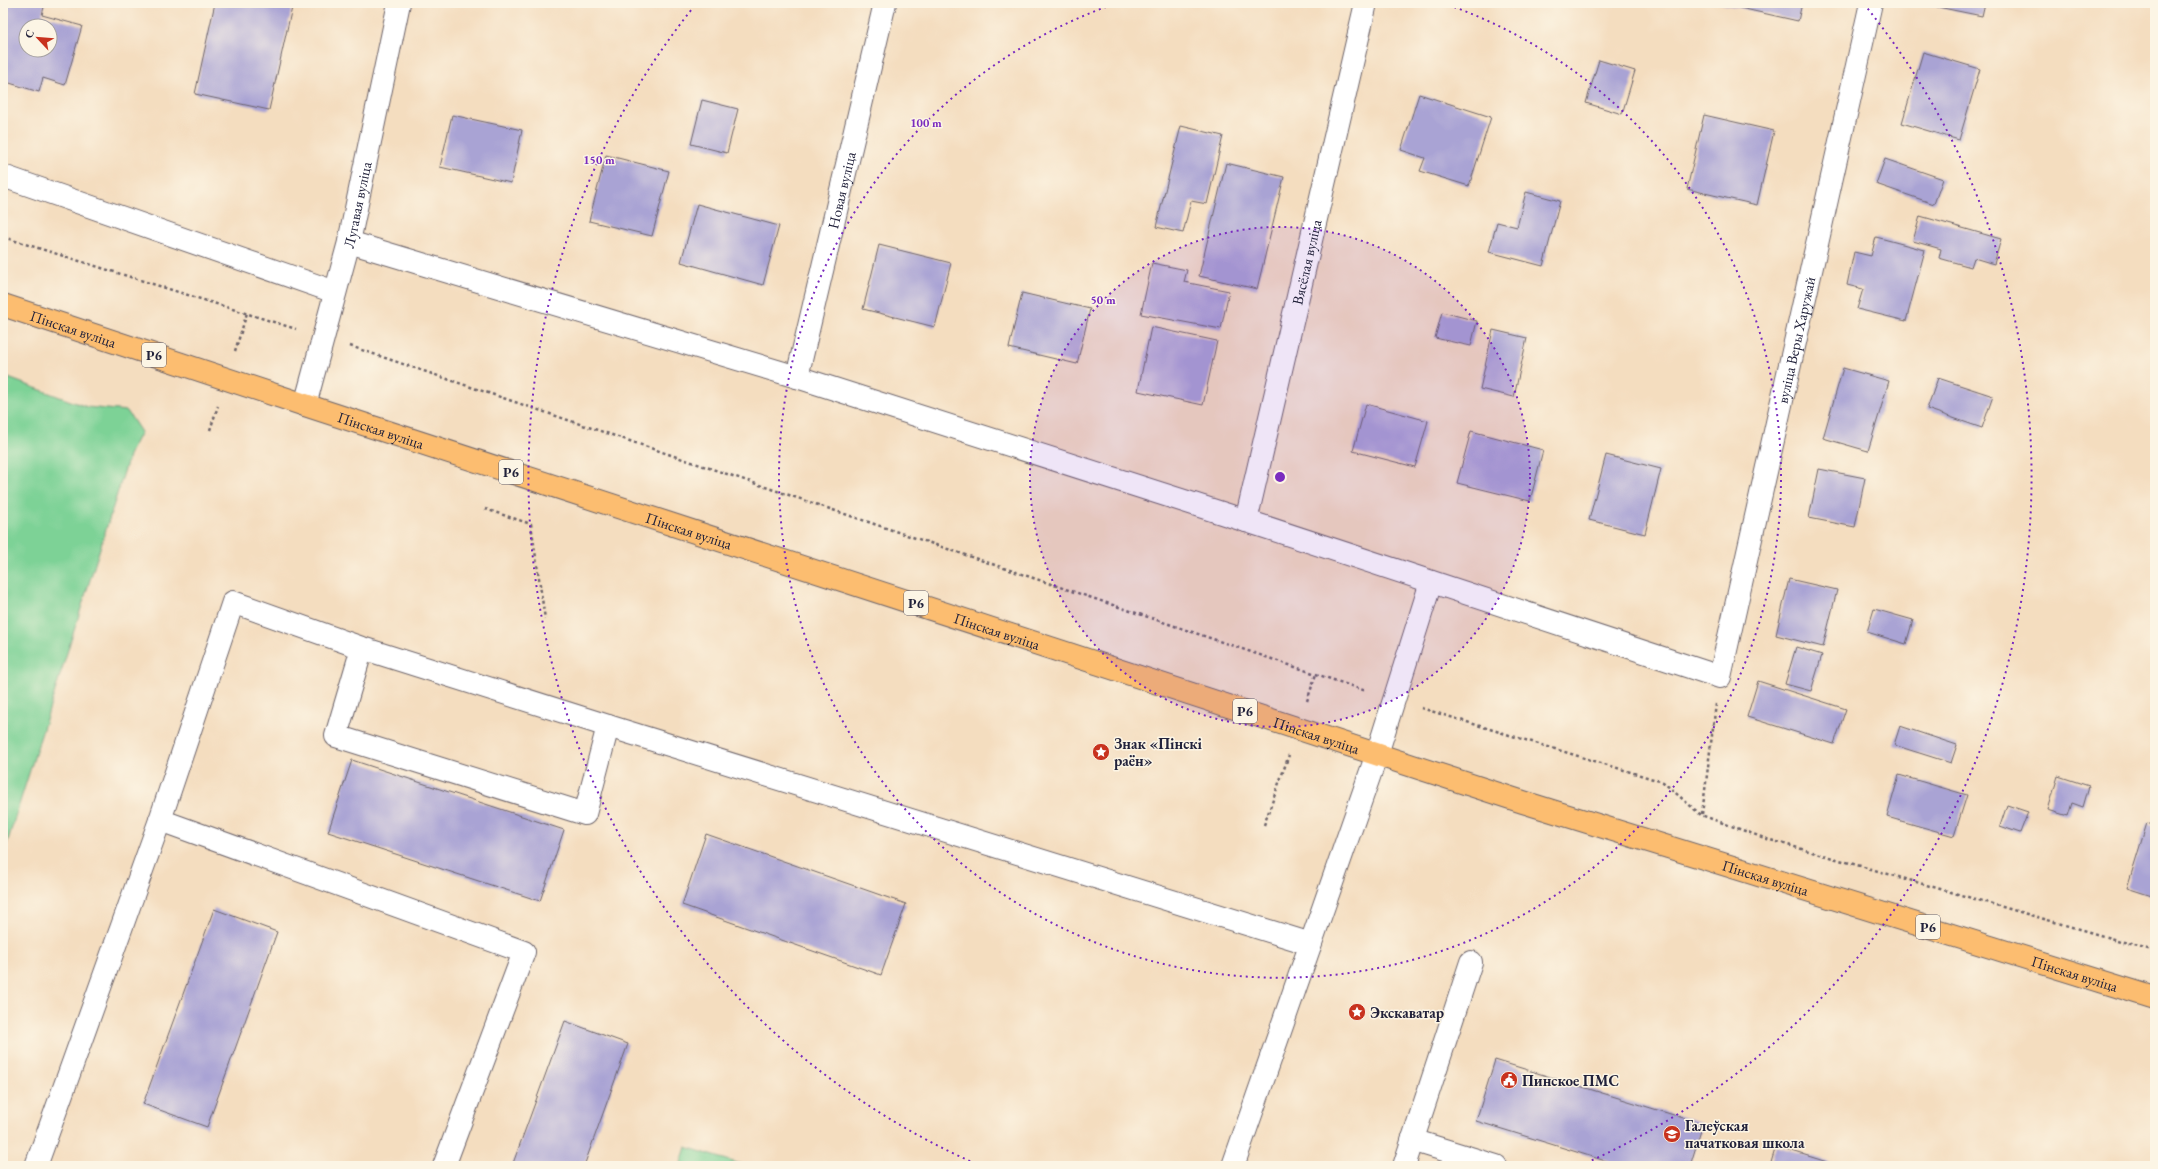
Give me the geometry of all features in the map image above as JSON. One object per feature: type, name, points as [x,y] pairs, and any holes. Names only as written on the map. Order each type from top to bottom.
[{"type":"main road","name":"Пінская вуліца","points":[[3,304],[305,405],[1530,804],[2155,998]]},
{"type":"street","name":"Лугавая вуліца","points":[[305,405],[349,242],[399,3]]},
{"type":"street","name":"Новая вуліца","points":[[797,377],[885,3]]},
{"type":"street","name":"Вясёлая вуліца","points":[[1246,521],[1366,3]]},
{"type":"street","name":"вуліца Веры Харужай","points":[[1720,677],[1872,3]]},
{"type":"street","points":[[3,176],[335,292]]},
{"type":"street","points":[[349,242],[797,377],[1246,521],[1720,677]]},
{"type":"street","name":"Пінская вуліца","points":[[1377,754],[1431,582]]},
{"type":"street","points":[[36,1166],[160,820],[233,602],[362,648],[608,726],[1311,944]]},
{"type":"street","points":[[362,648],[336,736],[585,814],[608,726]]},
{"type":"street","points":[[1233,1166],[1377,754]]},
{"type":"street","points":[[160,820],[524,952],[444,1166]]},
{"type":"street","points":[[1404,1166],[1471,962]]},
{"type":"street","points":[[1412,1140],[1496,1166]]},
{"type":"path","points":[[3,237],[323,337],[1393,700],[1663,782],[1702,815],[1767,839],[2155,951]]},
{"type":"path","points":[[485,509],[531,524],[545,619]]},
{"type":"path","points":[[1702,815],[1720,677]]},
{"type":"green space","points":[[3,376],[87,407],[127,411],[141,432],[130,453],[3,856]]},
{"type":"green space","points":[[686,1147],[743,1165],[743,1166],[680,1166]]},
{"type":"building","points":[[3,3],[45,3],[42,15],[53,18],[18,18],[18,58],[58,58],[58,19],[82,26],[65,85],[43,78],[39,92],[3,81]]},
{"type":"building","points":[[215,3],[293,3],[269,110],[195,94]]},
{"type":"building","points":[[1718,3],[1802,3],[1798,21]]},
{"type":"building","points":[[1928,3],[1985,3],[1982,16],[1928,5]]},
{"type":"building","points":[[1923,52],[1980,69],[1959,140],[1902,123]]},
{"type":"building","points":[[1599,60],[1635,71],[1622,114],[1586,103]]},
{"type":"building","points":[[1419,94],[1491,117],[1469,186],[1420,171],[1425,158],[1401,150]]},
{"type":"building","points":[[702,100],[738,109],[727,153],[691,144]]},
{"type":"building","points":[[452,115],[522,130],[511,183],[440,167]]},
{"type":"building","points":[[1704,115],[1774,131],[1757,205],[1687,189]]},
{"type":"building","points":[[1181,126],[1223,136],[1207,204],[1191,201],[1183,233],[1156,227]]},
{"type":"building","points":[[606,155],[669,171],[652,236],[589,221]]},
{"type":"building","points":[[1885,159],[1943,179],[1934,204],[1876,184]]},
{"type":"building","points":[[1226,163],[1284,177],[1257,289],[1199,276]]},
{"type":"building","points":[[1526,192],[1560,201],[1543,266],[1489,252],[1497,222],[1517,227]]},
{"type":"building","points":[[697,204],[779,226],[763,285],[681,262]]},
{"type":"building","points":[[1920,216],[2001,239],[1994,264],[1974,258],[1971,267],[1939,258],[1941,249],[1913,241]]},
{"type":"building","points":[[1876,237],[1925,250],[1906,321],[1857,309],[1863,289],[1847,285],[1854,252],[1871,256]]},
{"type":"building","points":[[879,245],[951,263],[935,327],[863,309]]},
{"type":"building","points":[[1152,263],[1187,270],[1184,282],[1229,291],[1221,329],[1141,314]]},
{"type":"building","points":[[1022,293],[1090,309],[1077,364],[1009,348]]},
{"type":"building","points":[[1442,312],[1477,321],[1471,346],[1435,338]]},
{"type":"building","points":[[1151,327],[1217,341],[1203,405],[1138,391]]},
{"type":"building","points":[[1493,330],[1527,338],[1514,397],[1480,389]]},
{"type":"building","points":[[1843,368],[1889,381],[1868,451],[1823,438]]},
{"type":"building","points":[[1938,378],[1993,396],[1982,428],[1927,409]]},
{"type":"building","points":[[1366,404],[1428,421],[1415,467],[1353,451]]},
{"type":"building","points":[[1471,431],[1543,450],[1530,501],[1457,483]]},
{"type":"building","points":[[1606,455],[1661,469],[1645,534],[1589,520]]},
{"type":"building","points":[[1819,469],[1865,478],[1855,527],[1809,518]]},
{"type":"building","points":[[1789,579],[1837,590],[1823,647],[1776,635]]},
{"type":"building","points":[[1874,609],[1913,620],[1906,644],[1867,632]]},
{"type":"building","points":[[1796,647],[1822,655],[1811,691],[1785,684]]},
{"type":"building","points":[[1758,681],[1846,709],[1834,744],[1747,717]]},
{"type":"building","points":[[1900,726],[1957,745],[1951,763],[1894,745]]},
{"type":"building","points":[[352,760],[564,830],[540,901],[328,832]]},
{"type":"building","points":[[1899,775],[1967,795],[1954,836],[1887,817]]},
{"type":"building","points":[[2058,776],[2089,786],[2083,807],[2072,803],[2068,816],[2048,810]]},
{"type":"building","points":[[2007,805],[2028,812],[2020,833],[2000,826]]},
{"type":"building","points":[[2147,823],[2155,826],[2155,897],[2127,888]]},
{"type":"building","points":[[706,834],[906,904],[881,975],[682,905]]},
{"type":"building","points":[[214,909],[277,932],[207,1127],[143,1104]]},
{"type":"building","points":[[565,1021],[628,1044],[584,1166],[512,1166]]},
{"type":"building","points":[[1495,1060],[1703,1124],[1690,1166],[1622,1166],[1476,1121]]},
{"type":"building","points":[[1776,1146],[1840,1166],[1770,1166]]},
{"type":"place","name":"Знак «Пінскі раён»","points":[[1101,752]]},
{"type":"place","name":"Экскаватар","points":[[1357,1012]]},
{"type":"place","name":"Пинское ПМС","points":[[1509,1080]]},
{"type":"place","name":"Галеўская пачатковая школа","points":[[1672,1134]]}]
